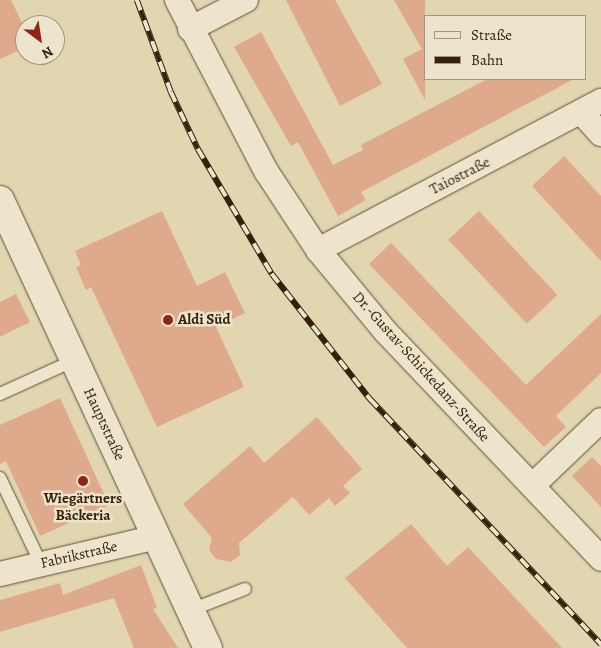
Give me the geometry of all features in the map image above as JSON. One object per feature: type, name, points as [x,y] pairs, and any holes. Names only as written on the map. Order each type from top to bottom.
[{"type":"street","name":"Dr.-Gustav-Schickedanz-Straße","points":[[177,0],[190,29],[266,171],[318,250],[385,331],[601,559]]},
{"type":"street","points":[[190,29],[246,0]]},
{"type":"street","points":[[591,107],[601,134]]},
{"type":"street","name":"Taiostraße","points":[[318,250],[591,107]]},
{"type":"street","name":"Hauptstraße","points":[[0,200],[208,648]]},
{"type":"street","points":[[532,486],[601,420]]},
{"type":"street","name":"Fabrikstraße","points":[[0,574],[157,537]]},
{"type":"lane","points":[[0,394],[75,360]]},
{"type":"lane","points":[[0,478],[41,564]]},
{"type":"lane","points":[[191,610],[245,588]]},
{"type":"building","points":[[0,0],[11,0],[18,15],[15,15],[15,52],[0,59]]},
{"type":"building","points":[[286,0],[335,0],[382,84],[340,106]]},
{"type":"building","points":[[394,0],[425,0],[425,100],[403,59],[422,49]]},
{"type":"building","points":[[261,32],[333,165],[363,150],[361,145],[485,80],[572,80],[361,192],[366,200],[338,216],[298,142],[291,146],[234,47]]},
{"type":"building","points":[[564,156],[601,196],[601,261],[532,186]]},
{"type":"building","name":"Aldi Süd","points":[[162,211],[197,286],[225,272],[245,313],[216,327],[244,387],[157,427],[91,287],[86,290],[76,267],[81,265],[75,251]]},
{"type":"building","points":[[479,211],[557,295],[527,324],[448,240]]},
{"type":"building","points":[[391,243],[526,385],[601,314],[601,373],[556,416],[566,427],[544,447],[369,264]]},
{"type":"building","points":[[16,294],[30,322],[0,337],[0,302]]},
{"type":"building","points":[[60,398],[109,505],[40,536],[6,461],[0,464],[0,425]]},
{"type":"building","points":[[317,417],[362,469],[343,486],[350,493],[335,506],[329,498],[309,515],[293,497],[239,543],[240,555],[231,562],[216,559],[209,550],[212,538],[183,504],[250,446],[264,463]]},
{"type":"building","points":[[592,457],[601,466],[601,507],[572,476]]},
{"type":"building","points":[[411,524],[447,566],[468,547],[562,648],[407,648],[345,578]]},
{"type":"building","points":[[141,565],[157,608],[153,609],[178,648],[134,648],[114,598],[0,632],[0,600],[60,583],[63,595]]},
{"type":"railway","points":[[137,0],[171,92],[198,149],[272,274],[370,399],[601,644]]},
{"type":"place","name":"Aldi Süd","points":[[168,320]]},
{"type":"place","name":"Wiegärtners Bäckeria","points":[[83,481]]}]
